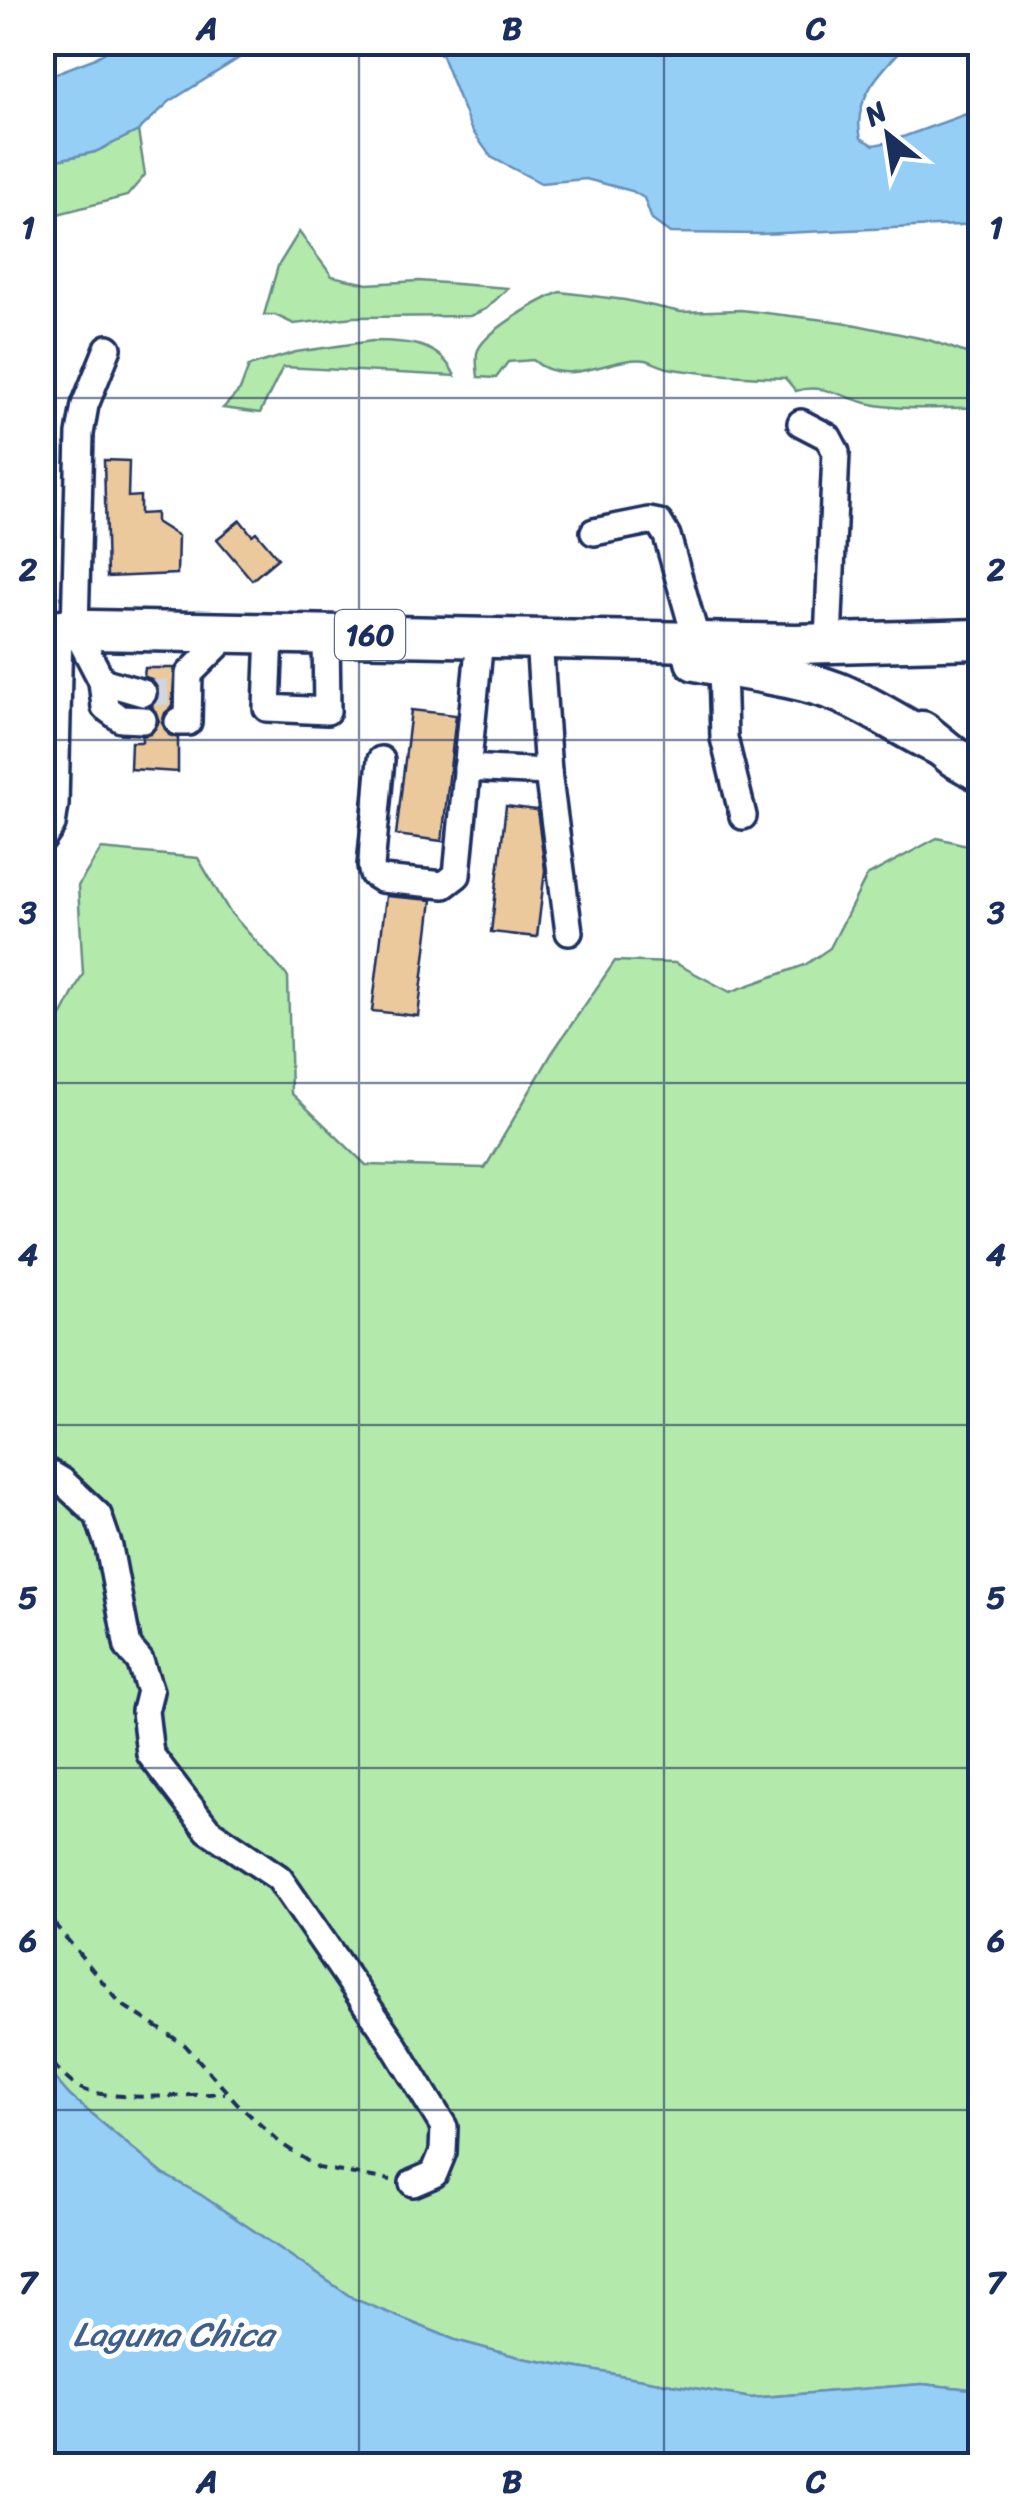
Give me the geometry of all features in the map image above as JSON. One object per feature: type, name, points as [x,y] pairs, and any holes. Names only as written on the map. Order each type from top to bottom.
[{"type":"highway","name":"160","points":[[59,629],[595,640],[709,654]]},
{"type":"highway","points":[[709,654],[812,643],[980,640]]},
{"type":"highway","points":[[812,643],[890,657],[980,660]]},
{"type":"highway","points":[[709,654],[842,694],[980,772]]},
{"type":"street","points":[[42,840],[52,825],[55,805],[59,629],[80,434],[85,404],[108,348]]},
{"type":"street","points":[[802,423],[828,437],[836,452],[812,643]]},
{"type":"street","points":[[594,532],[649,520],[659,523],[666,536],[709,654],[743,816]]},
{"type":"street","points":[[59,629],[102,680],[144,693]]},
{"type":"street","points":[[178,722],[188,722],[184,692],[189,674],[230,632]]},
{"type":"street","points":[[270,634],[267,708],[327,711],[326,634]]},
{"type":"street","points":[[381,760],[373,874],[381,879],[444,885],[457,876],[480,638]]},
{"type":"street","points":[[538,639],[548,772],[569,932]]},
{"type":"street","points":[[102,680],[105,707],[121,720],[142,720]]},
{"type":"street","points":[[467,768],[548,772]]},
{"type":"street","points":[[42,1469],[98,1514],[109,1547],[128,1647],[140,1661],[150,1691],[146,1711],[150,1754],[208,1830],[279,1878],[390,2039],[444,2127],[443,2152],[434,2174],[412,2184]]},
{"type":"path","points":[[42,1909],[121,2004],[185,2045],[280,2143],[318,2168],[412,2184]]},
{"type":"path","points":[[42,2050],[58,2070],[82,2089],[136,2096],[228,2093]]},
{"type":"green space","points":[[138,131],[145,175],[127,196],[43,218],[43,163],[95,152]]},
{"type":"green space","points":[[299,232],[332,276],[367,284],[419,281],[508,288],[486,309],[470,316],[354,317],[294,324],[275,315],[264,315],[278,266]]},
{"type":"green space","points":[[560,292],[681,312],[741,310],[842,322],[929,340],[980,358],[980,408],[884,406],[825,390],[796,391],[785,378],[683,370],[646,360],[575,372],[546,368],[533,360],[508,362],[496,378],[478,377],[477,353],[489,336]]},
{"type":"green space","points":[[372,341],[409,343],[431,350],[455,376],[283,367],[260,413],[223,408],[240,390],[249,366],[296,352]]},
{"type":"green space","points":[[937,838],[980,848],[980,2390],[922,2384],[751,2398],[522,2358],[455,2340],[354,2299],[201,2195],[163,2174],[70,2096],[43,2065],[42,1033],[55,1028],[83,974],[78,886],[101,849],[198,858],[229,911],[288,977],[291,1093],[366,1165],[485,1168],[552,1053],[615,961],[675,963],[730,992],[805,965],[830,948],[867,876]]},
{"type":"water","points":[[122,43],[263,43],[169,102],[138,131],[95,152],[43,163],[43,78]]},
{"type":"water","points":[[431,43],[908,43],[865,98],[859,124],[861,138],[874,145],[889,142],[980,109],[980,224],[761,234],[670,233],[652,220],[644,198],[632,191],[586,179],[541,183],[491,157],[471,129],[442,56]]},
{"type":"water","name":"Laguna Chica","points":[[43,2065],[70,2096],[163,2174],[201,2195],[354,2299],[455,2340],[522,2358],[751,2398],[922,2384],[980,2390],[980,2465],[43,2465]]},
{"type":"building","points":[[104,460],[129,461],[128,497],[140,496],[140,514],[156,513],[156,522],[178,536],[177,574],[107,577]]},
{"type":"building","points":[[240,520],[278,558],[252,580],[217,539]]},
{"type":"building","points":[[145,668],[175,668],[172,707],[162,723],[169,735],[178,738],[178,772],[130,769],[131,742],[142,742],[142,736],[151,734],[159,722],[152,706],[158,698],[158,688],[144,676]]},
{"type":"building","points":[[411,710],[456,715],[442,841],[396,835]]},
{"type":"building","points":[[506,806],[537,810],[545,870],[537,937],[491,932]]},
{"type":"building","points":[[386,896],[432,900],[418,1016],[372,1011]]},
{"type":"tunnel","points":[[143,693],[180,692]]}]
